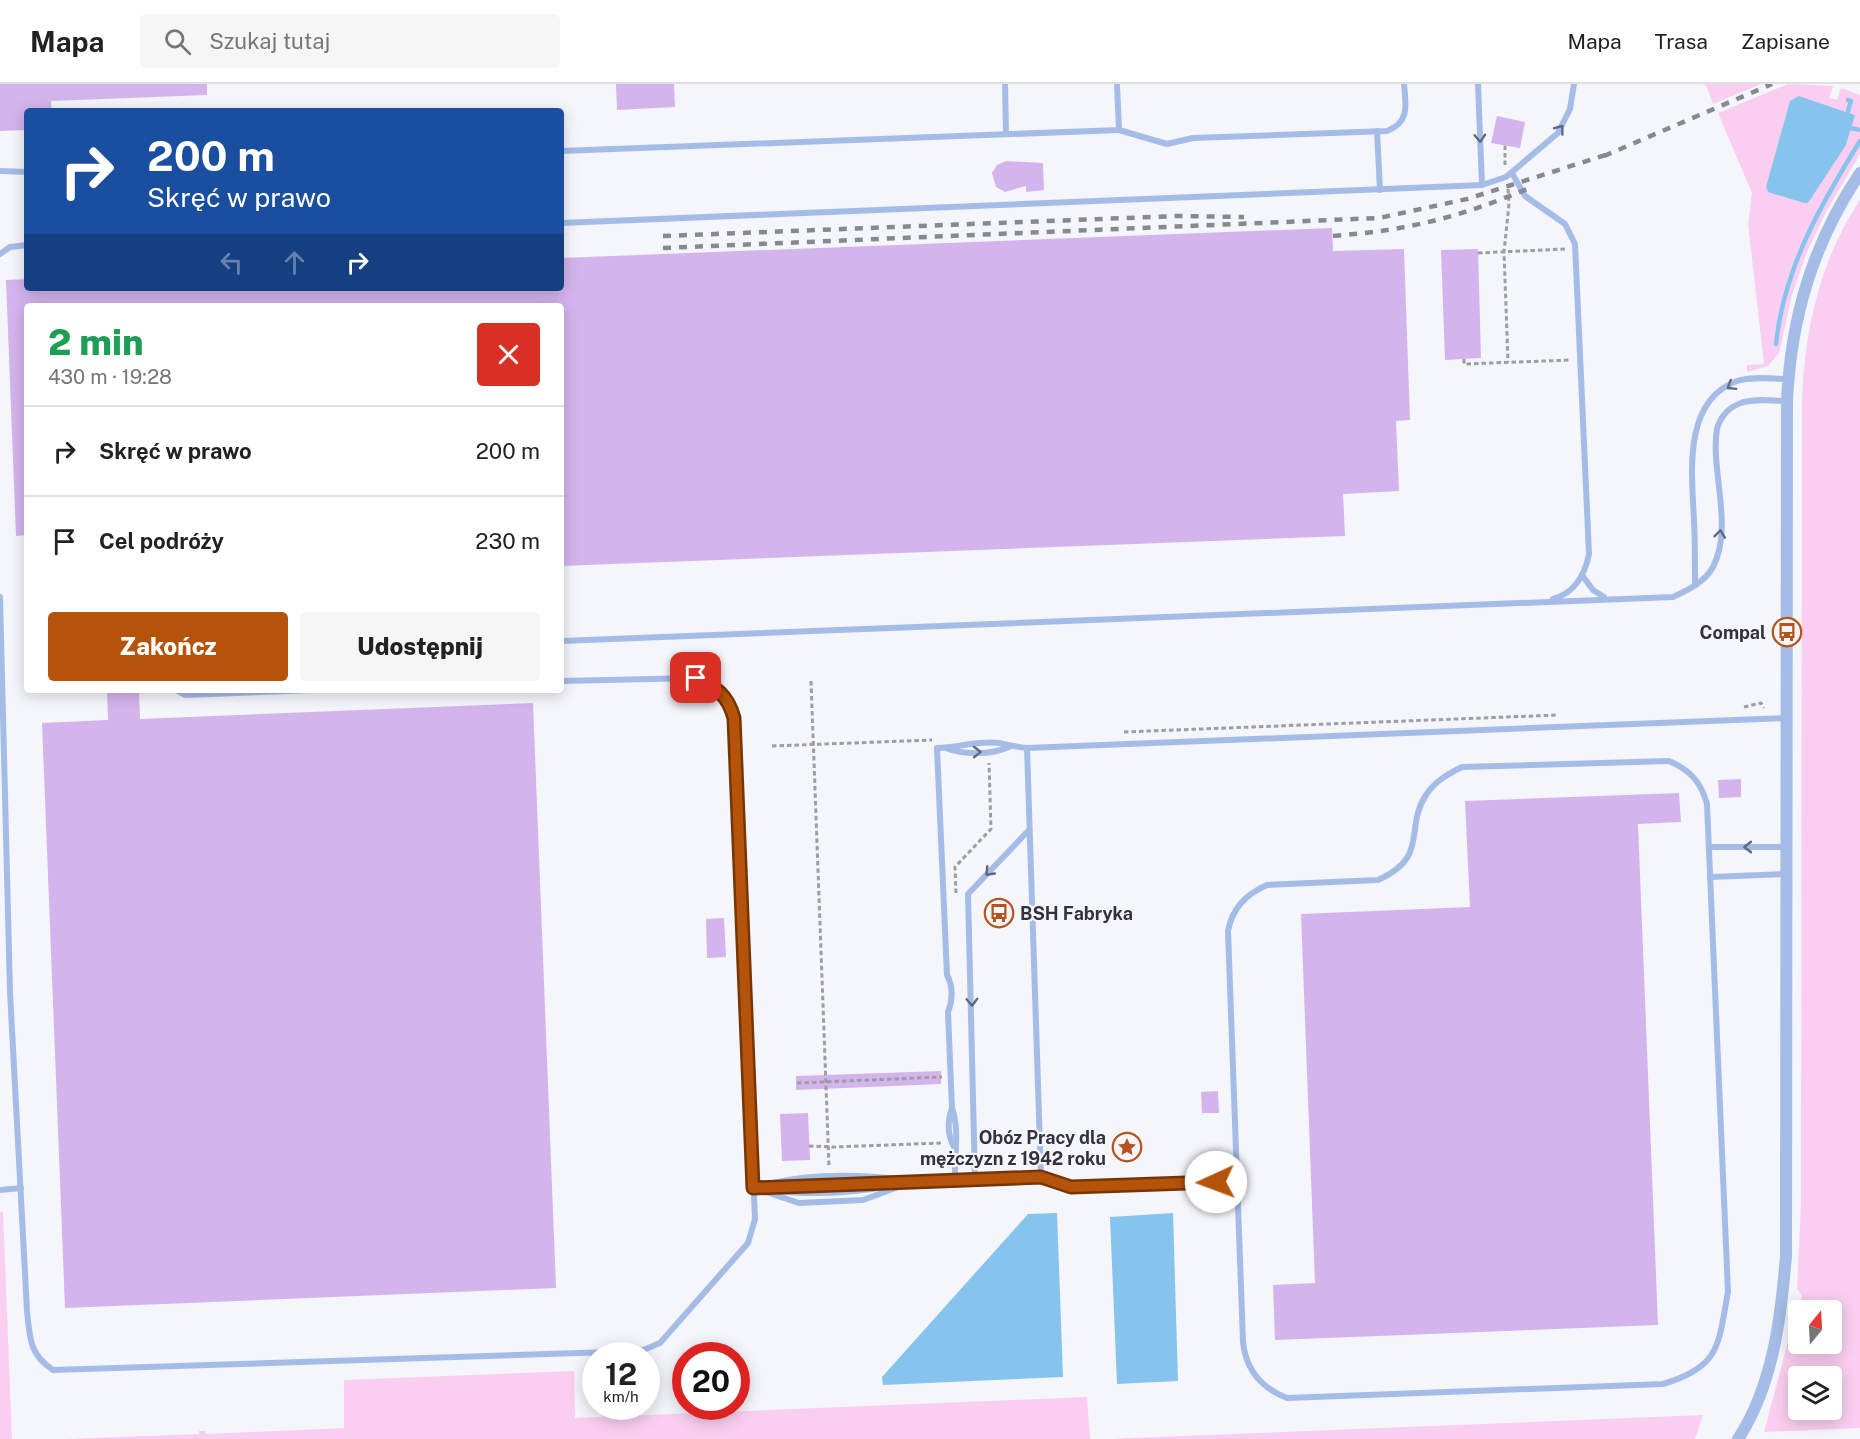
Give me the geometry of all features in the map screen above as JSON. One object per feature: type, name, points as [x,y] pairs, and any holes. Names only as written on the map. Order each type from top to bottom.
[{"type":"street","points":[[1738,1439],[1754,1410],[1772,1354],[1779,1319],[1786,1256],[1788,379],[1793,333],[1808,274],[1835,213],[1860,173]]},
{"type":"lane","points":[[1005,84],[1006,134]]},
{"type":"lane","points":[[1117,84],[1119,130]]},
{"type":"lane","points":[[564,151],[1119,130],[1174,144],[1193,138],[1377,131],[1394,128],[1406,117],[1404,84]]},
{"type":"lane","points":[[1478,84],[1482,185]]},
{"type":"lane","points":[[564,223],[1482,185],[1512,173],[1564,126],[1574,84]]},
{"type":"lane","points":[[1377,131],[1380,190]]},
{"type":"lane","points":[[0,171],[24,172]]},
{"type":"lane","points":[[1512,173],[1525,196],[1565,224],[1574,237],[1575,249],[1589,554],[1582,575],[1568,592],[1546,602]]},
{"type":"lane","points":[[0,254],[10,247],[24,245]]},
{"type":"lane","points":[[1695,585],[1692,455],[1698,426],[1712,401],[1734,383],[1747,380],[1788,379]]},
{"type":"lane","points":[[564,641],[1673,597],[1695,585],[1712,567],[1720,540],[1717,442],[1721,418],[1739,403],[1787,401]]},
{"type":"lane","points":[[1582,575],[1598,595],[1609,599]]},
{"type":"lane","points":[[0,597],[10,992],[30,1341],[38,1360],[53,1370],[641,1351],[660,1343],[748,1243],[755,1219],[734,718],[731,705],[722,693],[696,678],[564,681]]},
{"type":"lane","points":[[181,693],[185,695],[199,693]]},
{"type":"lane","points":[[955,1180],[954,1147],[949,1138],[948,1119],[952,1107],[948,1012],[952,1004],[951,982],[946,975],[937,748],[946,748],[955,744],[999,743],[1009,747],[1026,747],[1786,718]]},
{"type":"lane","points":[[1026,747],[1041,1177]]},
{"type":"lane","points":[[1669,761],[1692,774],[1704,792],[1710,847],[1710,877],[1728,1292],[1720,1337],[1713,1353],[1702,1367],[1694,1373],[1663,1384],[1287,1398],[1275,1393],[1254,1375],[1244,1355],[1228,931],[1235,911],[1254,890],[1279,882],[1378,880],[1390,875],[1400,867],[1412,849],[1420,807],[1425,796],[1445,775],[1462,767],[1669,761]]},
{"type":"lane","points":[[975,1180],[968,894],[1029,830]]},
{"type":"lane","points":[[1710,847],[1786,847]]},
{"type":"lane","points":[[1710,877],[1786,874]]},
{"type":"lane","points":[[753,1188],[798,1177],[862,1175],[914,1182]]},
{"type":"lane","points":[[753,1188],[1041,1177],[1071,1187],[1239,1181]]},
{"type":"lane","points":[[753,1188],[799,1203],[863,1200],[914,1182]]},
{"type":"lane","points":[[0,1190],[21,1188]]},
{"type":"path","points":[[1505,146],[1509,204],[1504,252],[1508,362]]},
{"type":"path","points":[[1478,253],[1575,249]]},
{"type":"path","points":[[1464,359],[1464,364],[1580,359]]},
{"type":"path","points":[[811,681],[829,1176]]},
{"type":"path","points":[[797,1083],[951,1077]]},
{"type":"shaded area","points":[[1701,84],[1761,84],[1713,104],[1706,85]]},
{"type":"shaded area","points":[[1788,84],[1833,86],[1829,98],[1837,100],[1841,88],[1860,95],[1860,154],[1826,212],[1807,252],[1792,295],[1779,353],[1768,366],[1747,372],[1747,365],[1764,364],[1748,224],[1752,193],[1718,113]],"holes":[[[1799,96],[1855,115],[1846,145]]]},
{"type":"shaded area","points":[[1860,200],[1860,1428],[1764,1432],[1788,1342],[1788,1354],[1842,1354],[1842,1300],[1801,1300],[1802,1296],[1797,1289],[1801,1204],[1802,399],[1811,321],[1817,295],[1834,246]]},
{"type":"shaded area","points":[[0,1212],[3,1212],[12,1439],[0,1439]]},
{"type":"shaded area","points":[[574,1371],[575,1418],[582,1418],[582,1420],[660,1420],[660,1415],[672,1414],[672,1420],[750,1420],[750,1411],[1087,1397],[1090,1439],[66,1439],[199,1434],[199,1431],[205,1431],[206,1434],[344,1428],[344,1380]]},
{"type":"shaded area","points":[[1703,1415],[1695,1439],[1108,1439]]},
{"type":"water","points":[[1799,96],[1855,115],[1846,145],[1808,203],[1768,192],[1766,187],[1790,101]]},
{"type":"water","points":[[1057,1213],[1063,1377],[883,1385],[882,1377],[1028,1214]]},
{"type":"water","points":[[1173,1213],[1178,1381],[1117,1384],[1110,1217]]},
{"type":"building","points":[[0,84],[207,84],[207,95],[51,101],[52,108],[24,108],[24,130],[0,131]]},
{"type":"building","points":[[616,84],[674,84],[675,107],[617,110]]},
{"type":"building","points":[[1497,116],[1525,122],[1520,148],[1491,143]]},
{"type":"building","points":[[1006,161],[1043,163],[1044,190],[1026,192],[1026,186],[1005,192],[996,187],[992,173],[997,165]]},
{"type":"building","points":[[1332,228],[1333,251],[1404,249],[1410,420],[1396,421],[1399,491],[1343,494],[1345,536],[564,566],[564,303],[24,303],[24,535],[16,536],[6,280],[24,279],[24,291],[564,291],[564,258]]},
{"type":"building","points":[[1478,249],[1481,358],[1445,360],[1441,250]]},
{"type":"building","points":[[107,693],[139,693],[140,719],[533,703],[556,1288],[65,1308],[42,723],[108,720]]},
{"type":"building","points":[[1741,779],[1741,797],[1719,798],[1718,780]]},
{"type":"building","points":[[1679,793],[1681,822],[1638,824],[1658,1325],[1275,1340],[1273,1285],[1315,1283],[1301,914],[1470,907],[1465,801]]},
{"type":"building","points":[[724,918],[726,957],[707,958],[706,919]]},
{"type":"building","points":[[941,1071],[941,1084],[796,1090],[796,1076]]},
{"type":"building","points":[[1218,1091],[1219,1113],[1202,1113],[1201,1092]]},
{"type":"building","points":[[808,1113],[810,1160],[782,1161],[780,1114]]},
{"type":"waterway","points":[[1848,100],[1851,101],[1848,111]]},
{"type":"waterway","points":[[1851,128],[1860,130]]},
{"type":"waterway","points":[[1776,344],[1787,289],[1806,238],[1860,141]]},
{"type":"railway","points":[[1604,156],[1772,84]]},
{"type":"railway","points":[[663,248],[1379,218],[1467,199],[1612,153]]},
{"type":"railway","points":[[1333,236],[1411,226],[1458,214],[1532,187]]},
{"type":"railway","points":[[663,236],[1177,216],[1244,217]]},
{"type":"place","name":"Compal","points":[[1787,632]]},
{"type":"place","name":"BSH Fabryka","points":[[999,913]]},
{"type":"place","name":"Obóz Pracy dla mężczyzn z 1942 roku","points":[[1127,1147]]},
{"type":"route","points":[[696,678],[712,685],[722,693],[731,705],[734,718],[753,1188],[1041,1177],[1071,1187],[1216,1182]]}]
